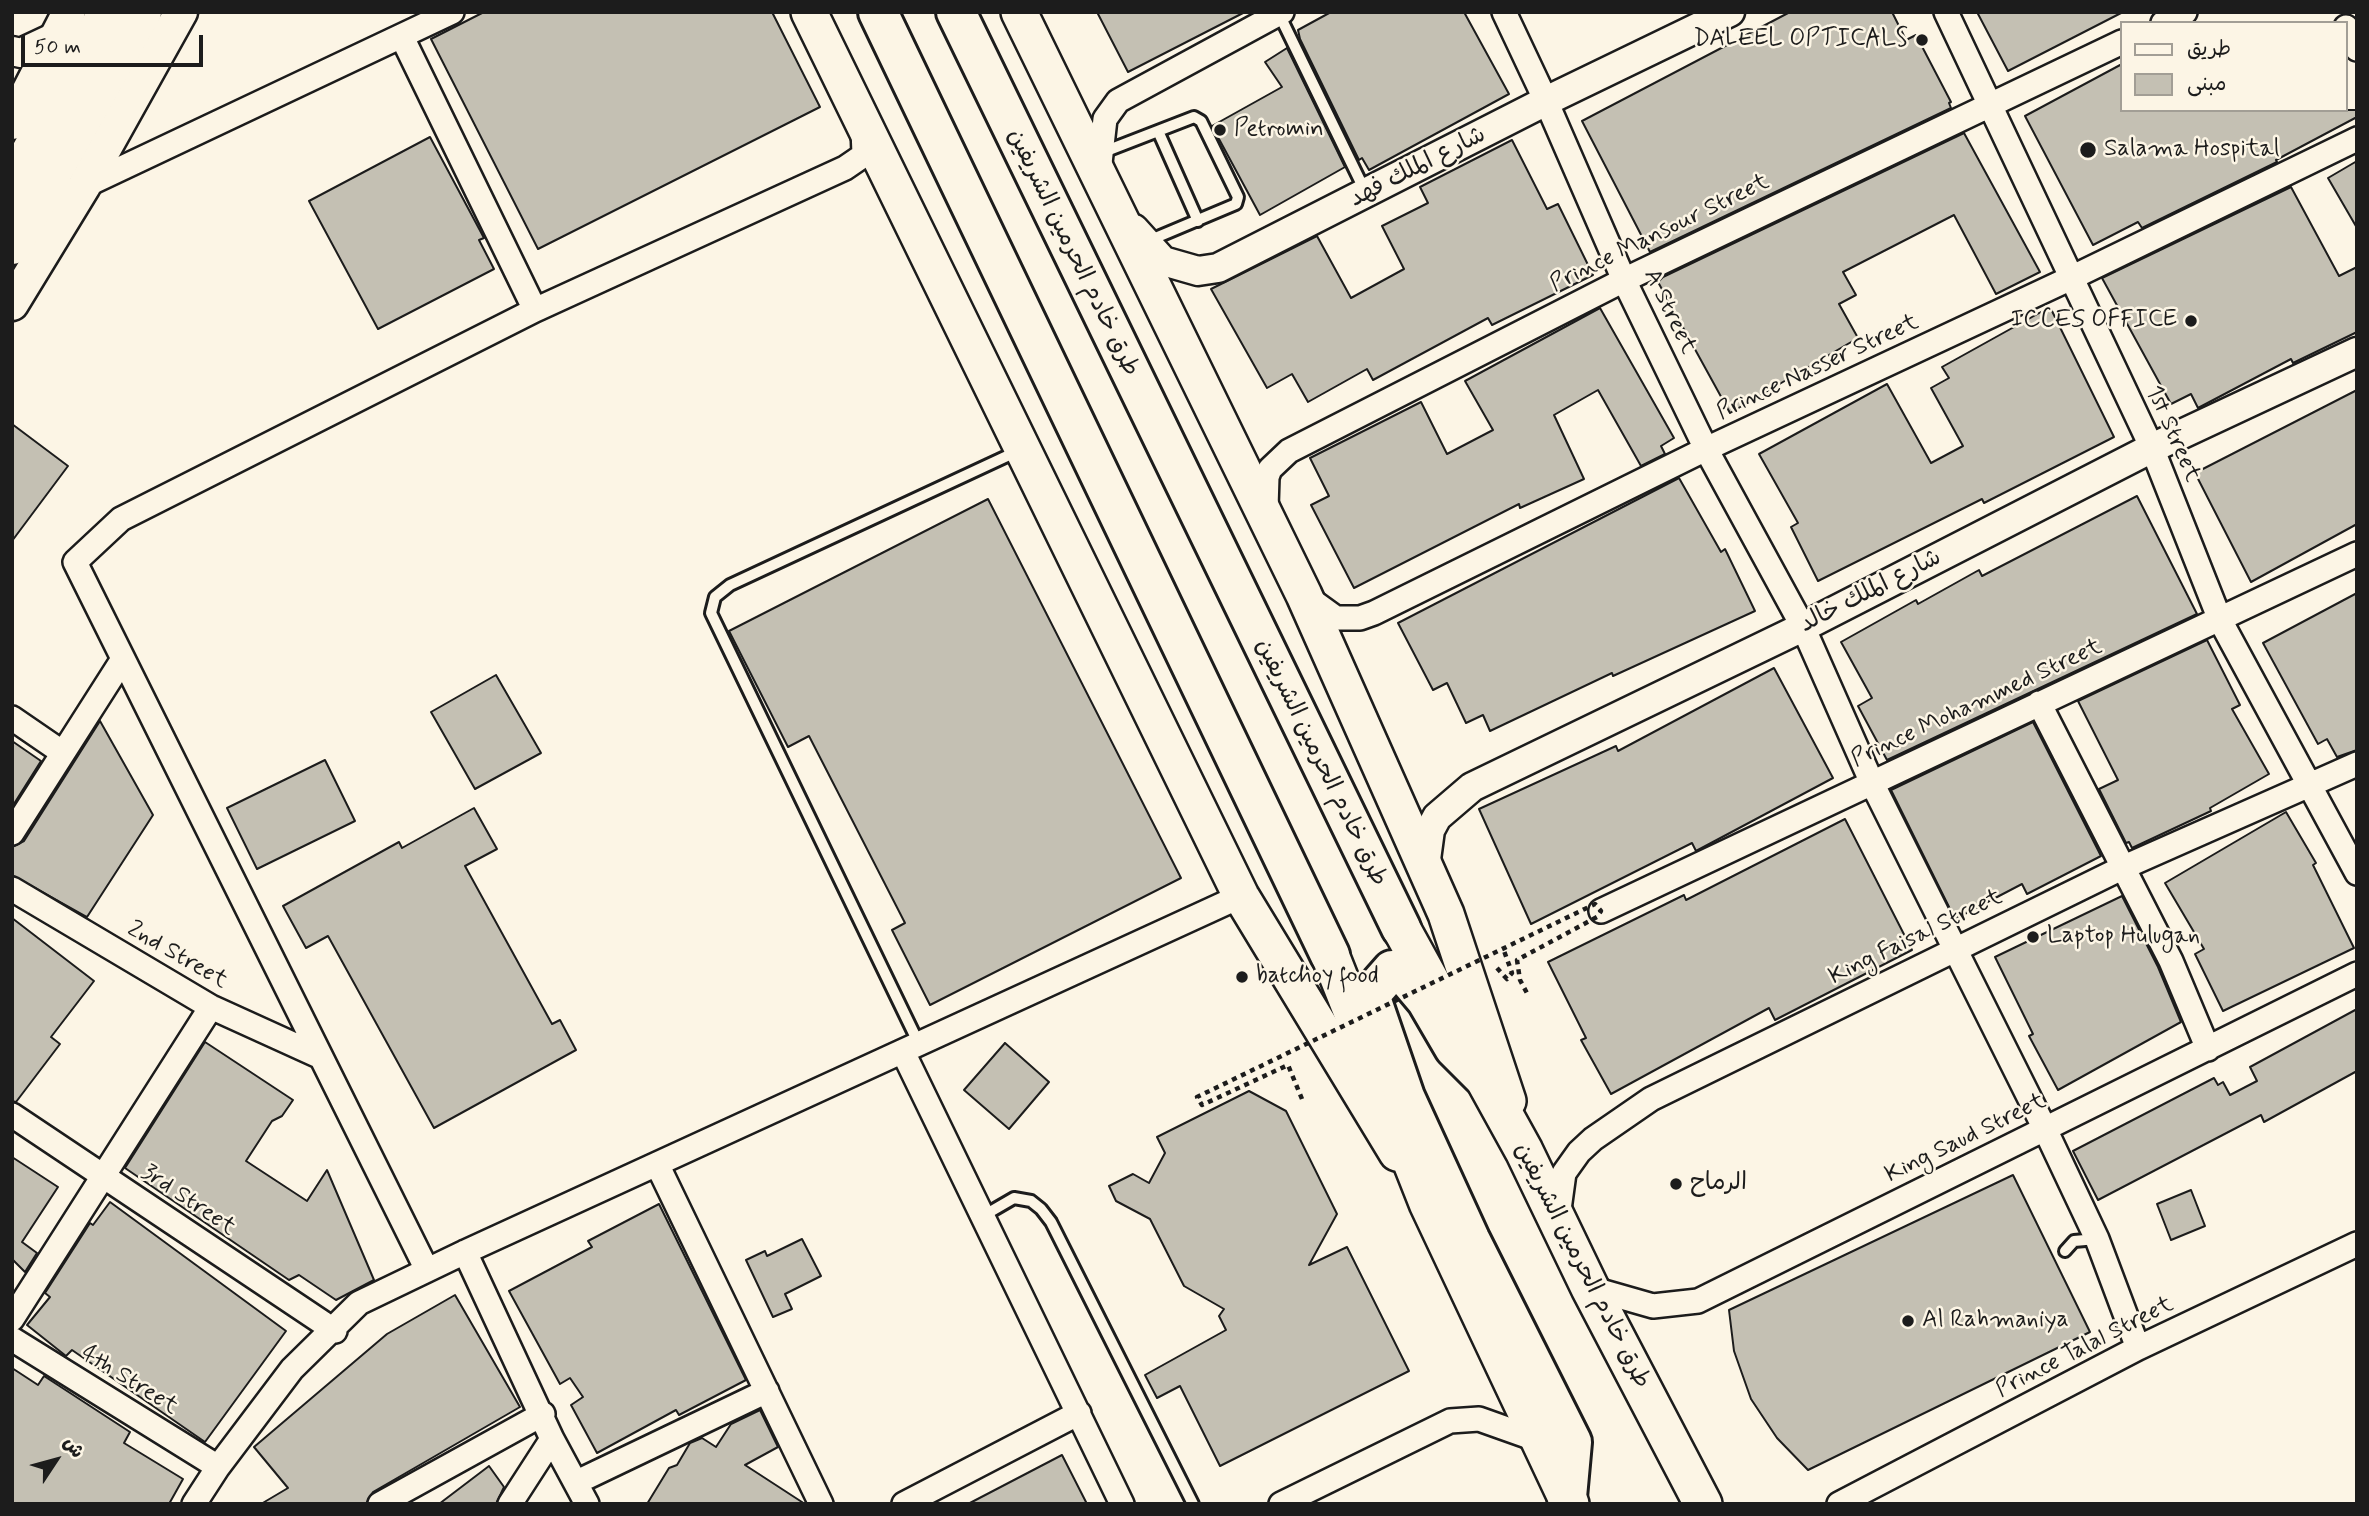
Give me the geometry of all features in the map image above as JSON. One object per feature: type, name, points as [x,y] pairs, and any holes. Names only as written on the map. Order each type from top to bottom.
[{"type":"highway","points":[[12,245],[22,199],[108,12]]},
{"type":"highway","points":[[22,199],[142,12]]},
{"type":"highway","points":[[878,12],[1329,956],[1428,1203],[1569,1501]]},
{"type":"highway","name":"طرق خادم الحرمين الشريفين","points":[[956,12],[1401,928],[1524,1151],[1590,1288],[1703,1504]]},
{"type":"highway","points":[[1482,1076],[1454,1048],[1419,992],[1405,975],[1392,970],[1370,995],[1405,1097],[1470,1239],[1572,1442],[1569,1501]]},
{"type":"main road","points":[[12,304],[84,186],[181,12]]},
{"type":"main road","points":[[809,12],[1241,896],[1428,1203]]},
{"type":"main road","points":[[1019,12],[1097,161],[1118,209],[1140,245],[1304,595],[1446,914],[1524,1151]]},
{"type":"main road","points":[[12,122],[61,25]]},
{"type":"street","points":[[84,186],[452,12]]},
{"type":"street","name":"A Street","points":[[1503,12],[1546,101],[1624,280],[1706,449],[1803,627],[1872,783],[2045,1129],[2097,1239],[2138,1348]]},
{"type":"street","name":"شارع الملك فهد","points":[[1140,245],[1178,268],[1198,271],[1218,268],[1546,101],[1730,12]]},
{"type":"street","name":"1st Street","points":[[1946,12],[2069,279],[2152,448],[2220,620],[2357,873]]},
{"type":"street","points":[[2166,21],[2185,12]]},
{"type":"street","points":[[1097,161],[1105,119],[1118,101],[1281,13]]},
{"type":"street","points":[[12,51],[21,53],[61,25]]},
{"type":"street","points":[[2348,31],[2357,49]]},
{"type":"street","points":[[402,37],[535,310]]},
{"type":"street","name":"Prince Mansour Street","points":[[1266,514],[1267,477],[1270,469],[1289,451],[1624,280],[2120,43]]},
{"type":"street","points":[[427,1270],[75,562],[121,519],[535,310],[845,169],[864,155],[863,124]]},
{"type":"street","name":"Prince Nasser Street","points":[[1304,595],[1336,618],[1360,618],[1706,449],[2069,279],[2357,139]]},
{"type":"street","name":"شارع الملك خالد","points":[[1425,867],[1430,830],[1437,817],[1472,788],[1803,627],[2152,448],[2357,352]]},
{"type":"street","name":"Prince Mohammed Street","points":[[1610,906],[2357,554]]},
{"type":"street","points":[[12,833],[123,659]]},
{"type":"street","points":[[2039,703],[2171,961],[2208,1049]]},
{"type":"street","points":[[12,718],[63,753]]},
{"type":"street","name":"King Faisal Street","points":[[1558,1221],[1564,1173],[1579,1152],[1610,1126],[1651,1100],[1954,948],[2122,868],[2357,764]]},
{"type":"street","name":"2nd Street","points":[[12,889],[211,1007],[321,1057]]},
{"type":"street","points":[[194,1504],[218,1467],[292,1369],[335,1331],[359,1303],[1241,896]]},
{"type":"street","name":"King Saud Street","points":[[1590,1288],[1653,1306],[1698,1300],[2357,974]]},
{"type":"street","points":[[12,1319],[211,1007]]},
{"type":"street","points":[[911,1048],[983,1216],[1122,1504]]},
{"type":"street","name":"3rd Street","points":[[12,1115],[335,1331]]},
{"type":"street","points":[[657,1164],[821,1504]]},
{"type":"street","name":"Prince Talal Street","points":[[1839,1504],[2138,1348],[2357,1244]]},
{"type":"street","points":[[465,1252],[543,1414],[552,1439],[587,1504]]},
{"type":"street","name":"4th Street","points":[[12,1339],[218,1467]]},
{"type":"street","points":[[577,1482],[767,1391]]},
{"type":"street","points":[[904,1504],[1079,1413]]},
{"type":"street","points":[[380,1504],[543,1414]]},
{"type":"street","points":[[1281,1504],[1450,1421],[1479,1419],[1541,1441]]},
{"type":"street","points":[[510,1504],[552,1439]]},
{"type":"lane","points":[[1281,13],[1367,194]]},
{"type":"lane","points":[[1097,161],[1158,131],[1194,117],[1201,121],[1238,197],[1236,204],[1140,245]]},
{"type":"lane","points":[[1158,131],[1198,222]]},
{"type":"lane","points":[[911,1048],[711,613],[715,597],[730,585],[1022,449]]},
{"type":"lane","points":[[983,1216],[1014,1198],[1031,1201],[1051,1222],[1193,1504]]},
{"type":"lane","points":[[2065,1251],[2074,1241],[2097,1239]]},
{"type":"path","points":[[1302,1099],[1288,1065],[1202,1105],[1197,1097],[1595,904],[1610,906]]},
{"type":"path","points":[[1528,995],[1520,980],[1517,960],[1597,917],[1610,906]]},
{"type":"path","points":[[1485,948],[1507,979],[1513,969],[1503,948]]},
{"type":"building","points":[[484,12],[772,12],[820,107],[538,249],[431,39]]},
{"type":"building","points":[[1097,12],[1245,12],[1128,72]]},
{"type":"building","points":[[1331,12],[1464,12],[1509,94],[1369,170],[1362,158],[1359,160],[1300,39],[1298,30]]},
{"type":"building","points":[[1790,12],[1892,12],[1906,40],[1916,35],[1951,102],[1951,108],[1650,252],[1582,121]]},
{"type":"building","points":[[1977,12],[2123,12],[2008,71]]},
{"type":"building","points":[[1287,48],[1345,167],[1260,215],[1212,126],[1282,87],[1265,62]]},
{"type":"building","points":[[2120,65],[2120,112],[2357,110],[2357,117],[2276,160],[2277,162],[2142,228],[2138,222],[2093,245],[2025,116]]},
{"type":"building","points":[[1964,133],[2040,272],[1996,294],[1954,215],[1843,272],[1856,295],[1839,304],[1858,338],[1730,413],[1658,282],[1663,277]]},
{"type":"building","points":[[430,137],[484,238],[479,240],[494,269],[378,329],[309,201]]},
{"type":"building","points":[[1512,140],[1547,209],[1558,204],[1593,275],[1492,325],[1488,318],[1373,380],[1367,369],[1308,402],[1292,374],[1267,388],[1211,289],[1317,236],[1351,298],[1404,269],[1382,226],[1428,203],[1420,187]]},
{"type":"building","points":[[2357,161],[2357,228],[2328,178]]},
{"type":"building","points":[[2291,187],[2339,276],[2357,267],[2357,332],[2293,363],[2291,359],[2198,408],[2191,394],[2171,404],[2102,278]]},
{"type":"building","points":[[2050,307],[2114,437],[1984,503],[1982,499],[1818,581],[1791,527],[1798,523],[1759,454],[1887,384],[1931,463],[1963,446],[1931,388],[1949,378],[1942,367]]},
{"type":"building","points":[[1600,308],[1674,438],[1661,446],[1665,454],[1641,466],[1598,390],[1554,415],[1584,479],[1520,508],[1519,504],[1354,588],[1311,505],[1329,496],[1310,458],[1421,402],[1447,454],[1493,430],[1465,381]]},
{"type":"building","points":[[2357,390],[2357,524],[2251,582],[2195,473]]},
{"type":"building","points":[[12,424],[68,466],[12,541]]},
{"type":"building","points":[[1679,478],[1721,552],[1725,549],[1755,611],[1613,676],[1612,673],[1490,731],[1483,715],[1466,723],[1447,683],[1433,690],[1398,623]]},
{"type":"building","points":[[2137,496],[2197,614],[1887,760],[1858,706],[1872,698],[1841,642],[1916,600],[1918,604],[1979,570],[1982,576]]},
{"type":"building","points":[[988,499],[1181,878],[930,1005],[892,930],[905,923],[809,736],[788,747],[729,631]]},
{"type":"building","points":[[2357,593],[2357,750],[2337,757],[2327,739],[2318,744],[2263,643]]},
{"type":"building","points":[[2207,640],[2240,705],[2232,709],[2269,774],[2210,808],[2211,811],[2132,848],[2129,842],[2126,843],[2099,789],[2118,780],[2078,701]]},
{"type":"building","points":[[1774,668],[1833,778],[1696,851],[1692,843],[1531,924],[1479,809],[1616,746],[1618,751]]},
{"type":"building","points":[[496,675],[541,753],[475,789],[431,712]]},
{"type":"building","points":[[100,721],[153,815],[87,917],[12,875],[12,847],[24,841]]},
{"type":"building","points":[[2033,722],[2101,856],[2027,894],[2022,884],[1955,919],[1891,790]]},
{"type":"building","points":[[12,741],[41,761],[12,807]]},
{"type":"building","points":[[325,760],[355,821],[257,869],[227,808]]},
{"type":"building","points":[[474,808],[497,849],[465,866],[552,1024],[560,1020],[576,1050],[434,1128],[328,936],[306,948],[283,906],[399,842],[402,848]]},
{"type":"building","points":[[2286,812],[2316,863],[2313,865],[2354,948],[2223,1011],[2195,954],[2204,949],[2165,883]]},
{"type":"building","points":[[1845,819],[1912,950],[1775,1020],[1769,1008],[1611,1094],[1581,1040],[1586,1038],[1548,962],[1684,895],[1686,900]]},
{"type":"building","points":[[2122,896],[2158,967],[2181,1022],[2058,1090],[2029,1036],[2033,1034],[1995,957]]},
{"type":"building","points":[[12,918],[94,981],[51,1037],[60,1044],[16,1102],[12,1101]]},
{"type":"building","points":[[2357,1009],[2357,1071],[2264,1122],[2261,1115],[2098,1200],[2073,1151],[2214,1078],[2218,1085],[2223,1082],[2230,1095],[2257,1081],[2250,1067]]},
{"type":"building","points":[[205,1042],[293,1100],[282,1116],[272,1121],[246,1161],[307,1201],[327,1170],[374,1280],[336,1300],[299,1275],[289,1280],[125,1168]]},
{"type":"building","points":[[1005,1043],[1049,1082],[1009,1129],[964,1090]]},
{"type":"building","points":[[1249,1091],[1286,1111],[1337,1214],[1309,1265],[1347,1247],[1409,1371],[1220,1466],[1180,1386],[1157,1398],[1145,1375],[1226,1330],[1219,1316],[1224,1309],[1184,1286],[1150,1219],[1116,1201],[1109,1186],[1133,1174],[1149,1183],[1165,1153],[1157,1137]]},
{"type":"building","points":[[12,1157],[58,1187],[22,1242],[37,1253],[25,1272],[12,1259]]},
{"type":"building","name":"Al Rahmaniya","points":[[2013,1175],[2090,1332],[1808,1470],[1777,1438],[1751,1399],[1734,1351],[1729,1310]]},
{"type":"building","points":[[2191,1190],[2205,1226],[2171,1240],[2157,1204]]},
{"type":"building","points":[[110,1202],[286,1331],[205,1442],[72,1350],[66,1356],[27,1325],[50,1297],[45,1293],[90,1223],[93,1225]]},
{"type":"building","points":[[659,1204],[746,1380],[679,1415],[676,1410],[597,1453],[571,1405],[583,1397],[570,1378],[560,1384],[509,1291],[592,1247],[588,1241]]},
{"type":"building","points":[[802,1239],[821,1276],[785,1294],[792,1309],[773,1317],[746,1260],[765,1251],[767,1256]]},
{"type":"building","points":[[455,1295],[520,1407],[373,1492],[366,1504],[261,1504],[288,1488],[254,1447],[387,1334]]},
{"type":"building","points":[[12,1368],[38,1385],[44,1376],[130,1432],[124,1443],[183,1479],[169,1504],[12,1504]]},
{"type":"building","points":[[760,1410],[778,1447],[745,1465],[805,1504],[647,1504],[669,1468],[677,1465],[690,1443],[702,1438],[716,1447],[731,1424]]},
{"type":"building","points":[[1062,1455],[1087,1504],[968,1504]]},
{"type":"building","points":[[489,1466],[504,1487],[496,1504],[439,1504]]},
{"type":"place","name":"DALEEL OPTICALS","points":[[1922,40]]},
{"type":"place","name":"Petromin","points":[[1220,130]]},
{"type":"place","name":"Salama Hospital","points":[[2088,150]]},
{"type":"place","name":"ICCES OFFICE","points":[[2191,321]]},
{"type":"place","name":"Laptop Hulugan","points":[[2033,937]]},
{"type":"place","name":"batchoy food","points":[[1242,977]]},
{"type":"place","name":"الرماح","points":[[1676,1184]]},
{"type":"place","name":"Al Rahmaniya","points":[[1908,1321]]}]
